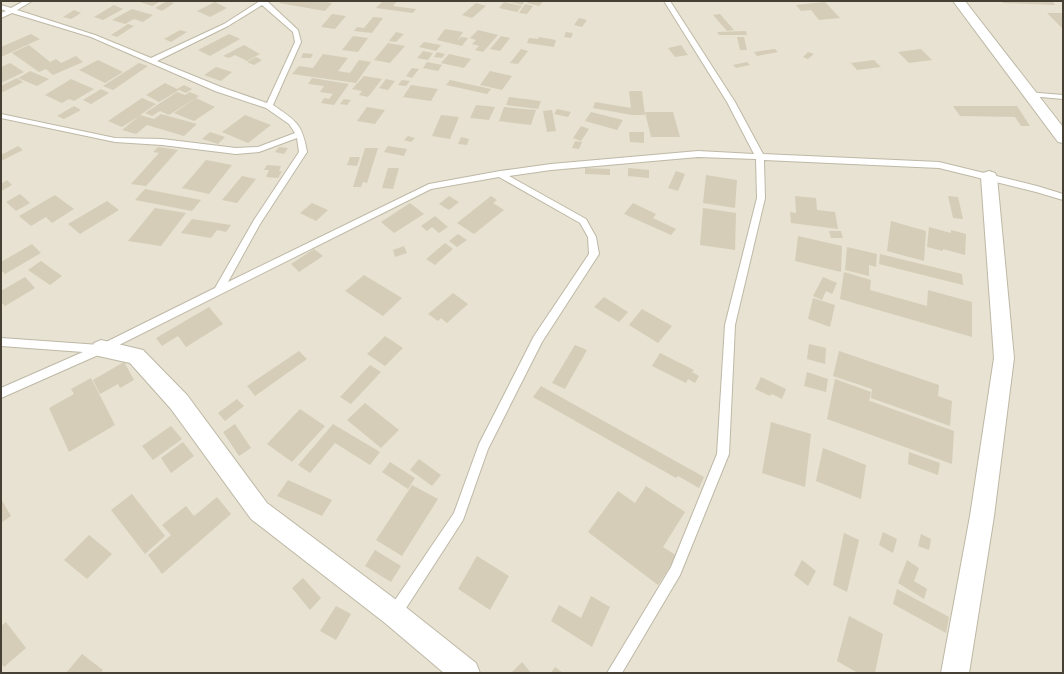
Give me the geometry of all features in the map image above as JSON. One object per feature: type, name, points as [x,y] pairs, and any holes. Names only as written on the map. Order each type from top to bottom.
[{"type":"street","points":[[959,1],[1063,138]]},
{"type":"street","points":[[955,673],[982,516],[1004,358],[990,178]]},
{"type":"street","points":[[101,349],[136,356],[179,402],[259,511],[394,614],[466,673]]},
{"type":"lane","points":[[1,16],[29,1]]},
{"type":"lane","points":[[151,60],[226,25],[264,1],[296,31],[298,42],[269,106]]},
{"type":"lane","points":[[614,673],[676,571],[723,454],[730,325],[761,198],[760,157],[731,102],[667,1]]},
{"type":"lane","points":[[1,7],[93,36],[218,89],[269,106],[292,122],[300,134],[303,152],[257,222],[218,292]]},
{"type":"lane","points":[[1030,94],[1063,96]]},
{"type":"lane","points":[[1,116],[115,140],[162,142],[236,151],[259,149],[300,134]]},
{"type":"lane","points":[[1,393],[101,349],[429,188],[500,174],[551,167],[698,154],[939,165],[1037,189],[1063,197]]},
{"type":"lane","points":[[394,614],[459,516],[483,448],[538,339],[594,254],[592,237],[583,221],[500,174]]},
{"type":"lane","points":[[1,342],[101,349]]},
{"type":"shaded area","points":[[1,1],[1063,1],[1063,673],[1,673]]},
{"type":"building","points":[[137,1],[161,1],[152,6]]},
{"type":"building","points":[[167,1],[174,3],[162,11],[155,8]]},
{"type":"building","points":[[282,1],[320,1],[332,3],[325,11],[279,3]]},
{"type":"building","points":[[383,1],[397,1],[393,6],[416,9],[413,13],[376,8]]},
{"type":"building","points":[[506,1],[525,1],[522,5]]},
{"type":"building","points":[[528,1],[543,2],[539,6],[527,3]]},
{"type":"building","points":[[1002,1],[1052,1],[1055,5],[1003,3]]},
{"type":"building","points":[[215,2],[227,8],[210,17],[197,11]]},
{"type":"building","points":[[504,2],[522,6],[517,12],[499,8]]},
{"type":"building","points":[[825,2],[840,18],[819,20],[811,10],[801,11],[796,5]]},
{"type":"building","points":[[476,3],[486,6],[472,18],[462,15]]},
{"type":"building","points":[[525,4],[533,6],[527,14],[519,13]]},
{"type":"building","points":[[114,5],[123,9],[103,20],[94,17]]},
{"type":"building","points":[[132,9],[153,15],[143,22],[134,19],[125,24],[112,20]]},
{"type":"building","points":[[74,10],[81,13],[71,19],[63,17]]},
{"type":"building","points":[[1047,13],[1063,13],[1063,29]]},
{"type":"building","points":[[332,14],[346,16],[335,29],[321,27]]},
{"type":"building","points":[[720,14],[734,30],[727,31],[713,15]]},
{"type":"building","points":[[373,17],[383,18],[372,33],[354,31],[357,27],[364,28]]},
{"type":"building","points":[[579,18],[587,20],[582,27],[574,25]]},
{"type":"building","points":[[128,24],[134,26],[117,37],[111,35]]},
{"type":"building","points":[[445,29],[463,32],[457,41],[461,37],[468,38],[462,46],[437,40]]},
{"type":"building","points":[[180,30],[187,32],[171,42],[164,39]]},
{"type":"building","points":[[478,30],[498,35],[483,52],[475,50],[479,46],[472,44],[476,40],[470,38]]},
{"type":"building","points":[[746,31],[747,35],[719,35],[717,32]]},
{"type":"building","points":[[396,32],[404,34],[396,42],[389,41]]},
{"type":"building","points":[[566,32],[573,33],[571,38],[564,37]]},
{"type":"building","points":[[31,34],[40,39],[1,57],[1,47]]},
{"type":"building","points":[[229,34],[240,39],[210,56],[198,50]]},
{"type":"building","points":[[353,36],[368,38],[358,52],[342,50]]},
{"type":"building","points":[[501,36],[510,38],[500,51],[490,49]]},
{"type":"building","points":[[539,37],[556,40],[554,47],[527,43],[529,38],[538,39]]},
{"type":"building","points":[[737,37],[744,37],[747,50],[740,50]]},
{"type":"building","points":[[424,42],[441,45],[436,51],[419,47]]},
{"type":"building","points":[[388,43],[405,46],[390,63],[374,60]]},
{"type":"building","points":[[29,45],[50,62],[56,59],[61,63],[76,56],[83,62],[53,75],[46,69],[39,72],[12,53]]},
{"type":"building","points":[[244,45],[260,54],[247,61],[235,55],[229,58],[223,56]]},
{"type":"building","points":[[681,45],[688,55],[675,57],[668,48]]},
{"type":"building","points":[[521,49],[528,51],[518,64],[510,63]]},
{"type":"building","points":[[775,49],[778,52],[757,56],[754,52]]},
{"type":"building","points":[[921,49],[932,60],[909,63],[898,52]]},
{"type":"building","points":[[423,51],[433,53],[428,60],[417,58]]},
{"type":"building","points":[[437,52],[445,54],[442,58],[434,57]]},
{"type":"building","points":[[808,52],[814,54],[808,59],[803,57]]},
{"type":"building","points":[[303,53],[313,54],[311,58],[301,58]]},
{"type":"building","points":[[323,54],[348,58],[338,71],[350,73],[359,60],[371,62],[356,83],[292,74],[299,66],[313,68]]},
{"type":"building","points":[[449,54],[471,59],[464,68],[441,63]]},
{"type":"building","points":[[256,57],[262,60],[254,65],[247,62]]},
{"type":"building","points":[[98,60],[123,72],[105,83],[79,70]]},
{"type":"building","points":[[874,60],[881,67],[857,70],[851,63]]},
{"type":"building","points":[[427,62],[442,65],[438,71],[423,68]]},
{"type":"building","points":[[747,62],[750,65],[736,68],[733,65]]},
{"type":"building","points":[[10,63],[24,72],[1,83],[1,67]]},
{"type":"building","points":[[139,63],[148,66],[113,90],[103,86]]},
{"type":"building","points":[[216,67],[232,72],[221,81],[204,75]]},
{"type":"building","points":[[412,68],[419,69],[412,78],[406,76]]},
{"type":"building","points":[[30,71],[49,79],[37,86],[18,78]]},
{"type":"building","points":[[490,71],[512,76],[502,90],[480,85]]},
{"type":"building","points":[[364,76],[382,79],[368,97],[359,95],[362,91],[352,89]]},
{"type":"building","points":[[17,78],[23,82],[1,93],[1,86]]},
{"type":"building","points":[[312,78],[349,84],[334,105],[321,103],[324,98],[329,99],[333,94],[320,92],[324,86],[308,84]]},
{"type":"building","points":[[71,79],[94,89],[74,101],[69,99],[62,103],[45,95]]},
{"type":"building","points":[[386,79],[395,81],[388,90],[379,88]]},
{"type":"building","points":[[402,80],[410,81],[406,86],[398,85]]},
{"type":"building","points":[[450,80],[491,89],[487,94],[446,85]]},
{"type":"building","points":[[165,83],[179,90],[159,102],[146,95]]},
{"type":"building","points":[[184,85],[192,89],[186,93],[177,89]]},
{"type":"building","points":[[411,85],[438,89],[431,101],[403,97]]},
{"type":"building","points":[[101,89],[109,93],[91,104],[83,100]]},
{"type":"building","points":[[629,91],[642,91],[645,115],[632,115],[593,108],[595,102],[631,108]]},
{"type":"building","points":[[177,92],[185,95],[190,92],[199,96],[169,115],[160,111],[152,116],[145,113]]},
{"type":"building","points":[[509,97],[541,101],[538,109],[506,105]]},
{"type":"building","points":[[142,98],[156,104],[140,115],[154,119],[161,114],[197,124],[184,136],[147,125],[136,134],[122,130],[139,116],[122,127],[108,121]]},
{"type":"building","points":[[196,98],[215,107],[194,121],[174,113]]},
{"type":"building","points":[[344,99],[351,100],[347,105],[340,104]]},
{"type":"building","points":[[476,105],[495,107],[489,120],[470,118]]},
{"type":"building","points":[[74,106],[81,110],[64,119],[57,116]]},
{"type":"building","points":[[953,106],[1017,106],[1030,126],[1021,126],[1015,117],[960,116]]},
{"type":"building","points":[[367,107],[385,110],[375,124],[357,121]]},
{"type":"building","points":[[504,107],[536,110],[531,125],[499,121]]},
{"type":"building","points":[[557,109],[571,112],[568,117],[554,114]]},
{"type":"building","points":[[552,110],[556,131],[547,132],[543,111]]},
{"type":"building","points":[[591,112],[623,120],[617,130],[585,121]]},
{"type":"building","points":[[645,112],[673,112],[680,137],[651,137]]},
{"type":"building","points":[[245,115],[271,125],[248,143],[222,132]]},
{"type":"building","points":[[441,115],[459,117],[450,139],[432,136]]},
{"type":"building","points":[[581,126],[589,129],[581,141],[573,138]]},
{"type":"building","points":[[210,132],[225,137],[218,144],[202,139]]},
{"type":"building","points":[[629,132],[644,132],[644,143],[630,142]]},
{"type":"building","points":[[408,136],[415,138],[411,142],[404,140]]},
{"type":"building","points":[[461,137],[469,139],[467,145],[458,144]]},
{"type":"building","points":[[575,141],[582,142],[579,149],[572,148]]},
{"type":"building","points":[[18,146],[23,150],[1,161],[1,155]]},
{"type":"building","points":[[388,146],[407,149],[404,156],[384,152]]},
{"type":"building","points":[[158,147],[178,150],[146,186],[131,184],[159,153],[153,152]]},
{"type":"building","points":[[279,147],[288,148],[284,154],[275,152]]},
{"type":"building","points":[[365,148],[378,148],[367,183],[363,182],[361,187],[353,187]]},
{"type":"building","points":[[350,157],[360,157],[357,166],[347,165]]},
{"type":"building","points":[[206,160],[232,165],[209,194],[182,188]]},
{"type":"building","points":[[267,165],[281,166],[279,171],[282,171],[278,178],[266,177],[269,170],[264,170]]},
{"type":"building","points":[[388,168],[399,168],[393,189],[382,188]]},
{"type":"building","points":[[585,168],[610,169],[610,175],[585,174]]},
{"type":"building","points":[[628,168],[649,170],[649,178],[628,176]]},
{"type":"building","points":[[676,171],[685,174],[678,191],[668,188]]},
{"type":"building","points":[[706,175],[737,180],[735,208],[703,203]]},
{"type":"building","points":[[242,176],[256,179],[237,203],[222,200]]},
{"type":"building","points":[[7,180],[12,185],[1,191],[1,184]]},
{"type":"building","points":[[145,189],[201,200],[192,211],[135,200]]},
{"type":"building","points":[[20,194],[30,203],[16,211],[6,202]]},
{"type":"building","points":[[55,195],[74,209],[52,223],[46,217],[31,226],[19,216]]},
{"type":"building","points":[[449,196],[459,202],[449,210],[439,204]]},
{"type":"building","points":[[491,196],[497,200],[493,203],[504,210],[474,234],[457,223]]},
{"type":"building","points":[[795,196],[816,198],[817,210],[835,212],[838,229],[791,223],[790,212],[796,213]]},
{"type":"building","points":[[948,196],[958,197],[963,219],[953,218]]},
{"type":"building","points":[[107,201],[119,210],[80,234],[68,224]]},
{"type":"building","points":[[312,203],[328,210],[316,221],[300,213]]},
{"type":"building","points":[[410,203],[424,214],[394,233],[381,222]]},
{"type":"building","points":[[633,203],[656,214],[653,218],[676,229],[671,235],[624,214]]},
{"type":"building","points":[[155,208],[186,213],[161,246],[128,241]]},
{"type":"building","points":[[703,208],[736,213],[735,250],[700,245]]},
{"type":"building","points":[[435,216],[448,227],[439,233],[432,227],[427,231],[421,226]]},
{"type":"building","points":[[192,219],[231,225],[226,232],[217,230],[211,238],[181,233]]},
{"type":"building","points":[[891,221],[926,231],[924,261],[887,251]]},
{"type":"building","points":[[929,227],[951,233],[951,230],[966,234],[965,255],[943,249],[943,251],[927,247]]},
{"type":"building","points":[[829,231],[841,231],[843,238],[831,238]]},
{"type":"building","points":[[458,234],[467,240],[457,247],[449,241]]},
{"type":"building","points":[[798,236],[842,246],[841,272],[795,261]]},
{"type":"building","points":[[445,243],[453,249],[435,265],[426,259]]},
{"type":"building","points":[[32,244],[41,253],[5,274],[1,270],[1,262]]},
{"type":"building","points":[[404,246],[407,253],[395,257],[393,250]]},
{"type":"building","points":[[847,247],[877,254],[876,267],[869,265],[869,276],[845,270]]},
{"type":"building","points":[[314,249],[323,256],[299,272],[291,264]]},
{"type":"building","points":[[880,254],[962,274],[963,285],[879,264]]},
{"type":"building","points":[[41,261],[62,276],[50,285],[28,270]]},
{"type":"building","points":[[844,272],[871,280],[870,290],[927,306],[928,290],[972,302],[972,337],[840,299]]},
{"type":"building","points":[[364,275],[402,298],[383,316],[345,291]]},
{"type":"building","points":[[25,277],[35,288],[5,306],[1,302],[1,291]]},
{"type":"building","points":[[823,277],[837,283],[832,294],[826,291],[822,300],[813,296]]},
{"type":"building","points":[[453,293],[468,304],[447,323],[441,318],[438,321],[428,314]]},
{"type":"building","points":[[604,297],[628,312],[619,322],[594,307]]},
{"type":"building","points":[[813,298],[835,305],[830,327],[808,319]]},
{"type":"building","points":[[209,307],[223,324],[186,347],[178,336],[162,346],[156,338]]},
{"type":"building","points":[[642,309],[672,326],[658,343],[629,325]]},
{"type":"building","points":[[385,336],[403,348],[385,366],[367,354]]},
{"type":"building","points":[[809,344],[826,348],[825,364],[807,359]]},
{"type":"building","points":[[575,345],[587,350],[565,389],[552,383]]},
{"type":"building","points":[[299,351],[307,359],[255,396],[247,386]]},
{"type":"building","points":[[839,351],[939,385],[938,396],[952,401],[950,426],[871,398],[872,389],[833,376]]},
{"type":"building","points":[[660,353],[694,370],[692,372],[699,376],[695,383],[688,379],[686,383],[652,366]]},
{"type":"building","points":[[124,362],[134,380],[120,388],[118,384],[100,394],[93,380]]},
{"type":"building","points":[[370,365],[381,372],[351,404],[340,397]]},
{"type":"building","points":[[807,372],[828,379],[826,392],[804,386]]},
{"type":"building","points":[[761,377],[786,389],[782,399],[772,394],[770,396],[755,389]]},
{"type":"building","points":[[91,378],[115,425],[69,452],[49,408],[74,394],[71,389]]},
{"type":"building","points":[[835,379],[871,392],[869,402],[870,401],[954,431],[952,464],[827,419]]},
{"type":"building","points":[[541,386],[704,477],[699,488],[678,476],[676,478],[533,397]]},
{"type":"building","points":[[237,399],[244,406],[225,421],[218,413]]},
{"type":"building","points":[[365,403],[399,430],[381,448],[347,420]]},
{"type":"building","points":[[300,409],[325,426],[292,462],[267,444]]},
{"type":"building","points":[[771,422],[811,434],[805,487],[762,473]]},
{"type":"building","points":[[235,424],[251,448],[239,456],[223,432]]},
{"type":"building","points":[[333,424],[380,452],[370,465],[335,443],[310,473],[298,465]]},
{"type":"building","points":[[171,426],[182,439],[153,460],[142,446]]},
{"type":"building","points":[[183,442],[194,456],[171,473],[161,458]]},
{"type":"building","points":[[823,448],[866,465],[861,499],[816,481]]},
{"type":"building","points":[[909,452],[940,463],[938,475],[908,464]]},
{"type":"building","points":[[419,459],[441,475],[432,486],[410,470]]},
{"type":"building","points":[[390,462],[415,478],[408,489],[382,472]]},
{"type":"building","points":[[288,480],[332,500],[322,516],[277,496]]},
{"type":"building","points":[[412,485],[438,499],[402,556],[376,540]]},
{"type":"building","points":[[646,486],[685,512],[663,547],[677,556],[658,585],[588,532],[618,491],[635,503]]},
{"type":"building","points":[[132,494],[165,536],[145,554],[111,510]]},
{"type":"building","points":[[217,497],[231,514],[162,574],[148,555],[171,535],[162,525],[186,506],[194,516]]},
{"type":"building","points":[[1,499],[11,516],[1,523]]},
{"type":"building","points":[[883,532],[897,539],[893,553],[879,545]]},
{"type":"building","points":[[844,533],[859,540],[847,592],[833,585]]},
{"type":"building","points":[[921,534],[931,539],[929,550],[918,546]]},
{"type":"building","points":[[89,535],[112,554],[87,579],[64,560]]},
{"type":"building","points":[[375,550],[401,566],[391,582],[365,566]]},
{"type":"building","points":[[477,556],[509,576],[490,610],[458,589]]},
{"type":"building","points":[[802,560],[816,571],[808,586],[794,575]]},
{"type":"building","points":[[907,560],[919,568],[914,581],[927,589],[924,599],[898,583]]},
{"type":"building","points":[[303,578],[321,598],[310,610],[292,588]]},
{"type":"building","points":[[897,589],[949,617],[946,633],[893,604]]},
{"type":"building","points":[[591,596],[610,607],[592,647],[551,621],[559,605],[581,618]]},
{"type":"building","points":[[336,606],[351,614],[336,640],[320,631]]},
{"type":"building","points":[[849,616],[883,634],[875,673],[858,673],[837,661]]},
{"type":"building","points":[[6,622],[26,648],[4,667],[1,663],[1,626]]},
{"type":"building","points":[[82,654],[103,670],[101,673],[66,673]]},
{"type":"building","points":[[522,662],[531,673],[511,673]]},
{"type":"building","points":[[555,667],[563,673],[551,673]]}]
